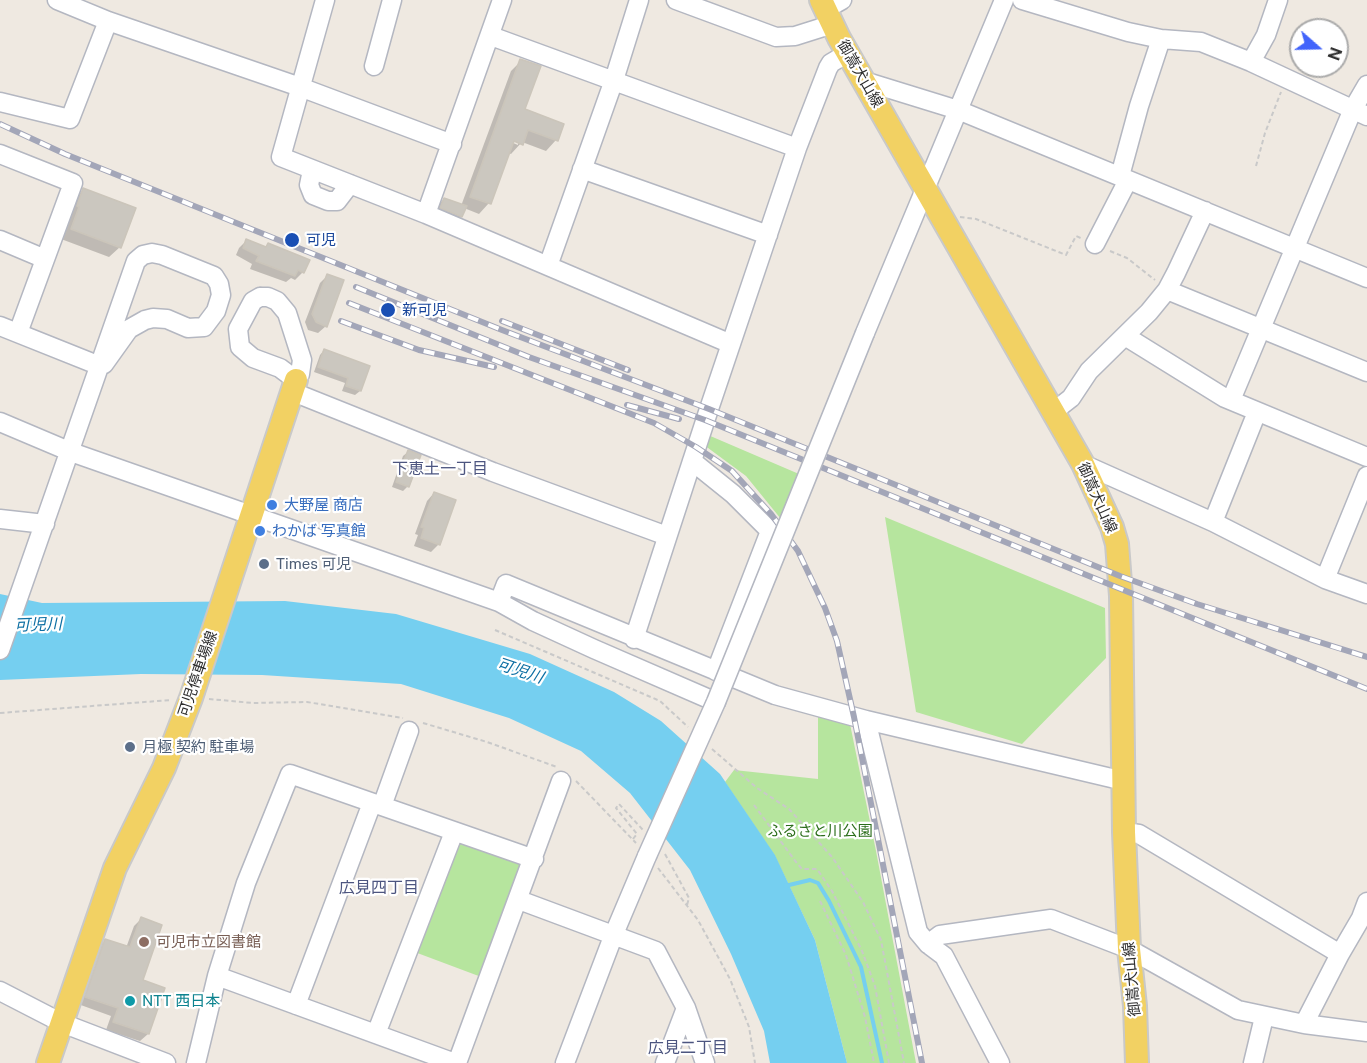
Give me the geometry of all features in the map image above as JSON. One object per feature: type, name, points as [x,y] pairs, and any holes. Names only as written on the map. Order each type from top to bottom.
[{"type":"main road","name":"御嵩犬山線","points":[[831,8],[848,54],[1083,464],[1112,527],[1120,563],[1124,832],[1137,1063]]},
{"type":"main road","name":"可児停車場線","points":[[48,1063],[115,868],[164,768],[191,698],[295,386]]},
{"type":"street","points":[[57,0],[108,21],[300,87],[452,144]]},
{"type":"street","points":[[325,0],[281,157],[426,214],[731,344]]},
{"type":"street","points":[[374,66],[392,0]]},
{"type":"street","points":[[426,214],[502,0]]},
{"type":"street","points":[[548,266],[614,81],[639,0]]},
{"type":"street","points":[[676,0],[776,37],[795,36],[831,8]]},
{"type":"street","points":[[565,1063],[614,934],[716,702],[865,333],[1004,0]]},
{"type":"street","points":[[1251,62],[1266,35],[1278,0]]},
{"type":"street","points":[[1031,1],[1128,32],[1161,39],[1201,42],[1251,62],[1360,112]]},
{"type":"street","points":[[0,102],[70,119],[108,21]]},
{"type":"street","points":[[490,36],[797,148]]},
{"type":"street","points":[[1095,244],[1124,178],[1138,106],[1161,39]]},
{"type":"street","points":[[634,639],[797,148],[828,68],[831,63],[848,54]]},
{"type":"street","points":[[864,81],[958,111],[1367,278]]},
{"type":"street","points":[[1231,400],[1296,248],[1360,112],[1367,85]]},
{"type":"street","points":[[0,154],[73,183],[18,333]]},
{"type":"street","points":[[582,169],[768,235]]},
{"type":"street","points":[[1053,412],[1071,398],[1089,371],[1149,312],[1167,290],[1205,211]]},
{"type":"street","points":[[0,240],[45,259]]},
{"type":"street","points":[[0,650],[136,261],[143,255],[162,255],[214,276],[219,284],[221,295],[216,311],[204,327],[188,327],[167,319],[146,320],[129,328],[104,364],[100,366]]},
{"type":"street","points":[[1167,290],[1367,372]]},
{"type":"street","points":[[125,292],[131,310],[146,320]]},
{"type":"street","points":[[295,386],[302,360],[287,313],[283,306],[268,297],[260,297],[253,301],[238,329],[240,346],[247,354],[280,368],[295,386],[493,472],[667,536]]},
{"type":"street","points":[[0,326],[100,366]]},
{"type":"street","points":[[1125,336],[1231,400],[1367,457]]},
{"type":"street","points":[[264,363],[288,360],[297,343]]},
{"type":"street","points":[[1213,522],[1257,412]]},
{"type":"street","points":[[0,422],[71,452],[499,602],[533,621],[716,702]]},
{"type":"street","points":[[692,460],[733,494],[770,531],[716,671]]},
{"type":"street","points":[[1083,464],[1213,522],[1325,579],[1367,594]]},
{"type":"street","points":[[1325,579],[1367,476]]},
{"type":"street","points":[[0,519],[45,524]]},
{"type":"street","points":[[499,602],[506,584],[634,639],[775,695],[866,720],[1124,781]]},
{"type":"street","points":[[866,720],[918,932],[928,944],[944,956],[1000,1063]]},
{"type":"street","points":[[296,1005],[412,724]]},
{"type":"street","points":[[196,1063],[217,976],[246,883],[290,774],[534,859]]},
{"type":"street","points":[[217,976],[456,1063],[566,776]]},
{"type":"street","points":[[376,1034],[454,832]]},
{"type":"street","points":[[1124,832],[1139,834],[1340,954]]},
{"type":"street","points":[[519,900],[656,951],[686,1008],[705,1063]]},
{"type":"street","points":[[1304,1024],[1367,902]]},
{"type":"street","points":[[928,944],[940,935],[1051,919],[1129,949],[1238,1010],[1304,1024],[1367,1032]]},
{"type":"street","points":[[0,991],[62,1023],[166,1063]]},
{"type":"street","points":[[664,1063],[686,1008]]},
{"type":"street","points":[[1253,1063],[1264,1017]]},
{"type":"path","points":[[1256,166],[1265,133],[1286,78]]},
{"type":"path","points":[[941,215],[976,219],[1066,255],[1076,236],[1127,258],[1167,290]]},
{"type":"path","points":[[495,630],[660,701],[690,729]]},
{"type":"path","points":[[0,713],[191,698],[253,703],[307,702],[487,742],[566,776],[633,839],[660,869],[698,920],[730,979],[749,1027],[755,1063]]},
{"type":"path","points":[[707,744],[757,788],[789,809],[832,857],[863,902],[881,940],[904,1063]]},
{"type":"path","points":[[754,805],[802,869],[817,869],[832,891],[862,951],[874,986],[889,1063]]},
{"type":"path","points":[[820,901],[846,955],[865,1017],[874,1063]]},
{"type":"green space","points":[[708,435],[799,474],[781,519],[746,476],[704,445]]},
{"type":"green space","points":[[885,517],[1105,608],[1106,658],[1022,744],[916,712]]},
{"type":"green space","name":"ふるさと川公園","points":[[818,715],[850,724],[916,1063],[847,1063],[815,940],[775,856],[725,782],[734,770],[818,779]]},
{"type":"green space","points":[[457,837],[526,862],[484,978],[412,951]]},
{"type":"water","name":"可児川","points":[[0,594],[42,603],[285,601],[396,614],[530,654],[614,692],[661,721],[720,774],[775,855],[815,940],[847,1063],[770,1063],[764,1031],[731,954],[690,870],[630,793],[581,751],[509,718],[401,684],[262,675],[141,674],[0,680]]},
{"type":"building","points":[[520,59],[541,66],[525,109],[564,124],[558,141],[528,130],[523,145],[514,141],[491,204],[470,197]]},
{"type":"building","points":[[83,188],[136,208],[121,248],[71,229]]},
{"type":"building","points":[[444,198],[467,206],[462,217],[440,208]]},
{"type":"building","points":[[246,239],[266,247],[268,243],[310,260],[304,273],[298,270],[295,276],[256,261],[259,256],[243,248]]},
{"type":"building","points":[[327,274],[344,280],[327,327],[316,322],[312,314]]},
{"type":"building","points":[[324,349],[370,366],[361,391],[346,386],[348,378],[318,367]]},
{"type":"building","points":[[408,450],[421,455],[409,487],[396,482]]},
{"type":"building","points":[[434,492],[456,500],[440,545],[421,538],[424,528],[421,527]]},
{"type":"building","name":"NTT 西日本","points":[[141,917],[162,925],[143,980],[165,988],[149,1034],[113,1022],[118,1008],[85,997],[105,939],[130,947]]},
{"type":"waterway","points":[[785,886],[810,880],[818,883],[829,901],[861,967],[882,1063]]},
{"type":"railway","points":[[0,124],[65,154],[502,330],[709,409],[1120,576],[1197,604],[1367,657]]},
{"type":"railway","points":[[356,287],[529,357],[705,420],[1367,689]]},
{"type":"railway","points":[[349,303],[654,423],[732,471],[771,514],[798,551],[825,608],[837,641],[922,1063]]},
{"type":"railway","points":[[341,321],[419,350],[494,367]]},
{"type":"railway","points":[[502,321],[628,370]]},
{"type":"railway","points":[[627,405],[679,419]]},
{"type":"place","name":"可児","points":[[292,240]]},
{"type":"place","name":"新可児","points":[[388,310]]},
{"type":"place","name":"大野屋 商店","points":[[272,505]]},
{"type":"place","name":"わかば 写真館","points":[[260,531]]},
{"type":"place","name":"Times 可児","points":[[264,564]]},
{"type":"place","name":"月極 契約 駐車場","points":[[130,747]]},
{"type":"place","name":"可児市立図書館","points":[[144,942]]},
{"type":"place","name":"NTT 西日本","points":[[130,1001]]},
{"type":"district","name":"下恵土一丁目","points":[[440,469]]},
{"type":"district","name":"広見四丁目","points":[[379,888]]},
{"type":"district","name":"広見二丁目","points":[[688,1048]]}]
